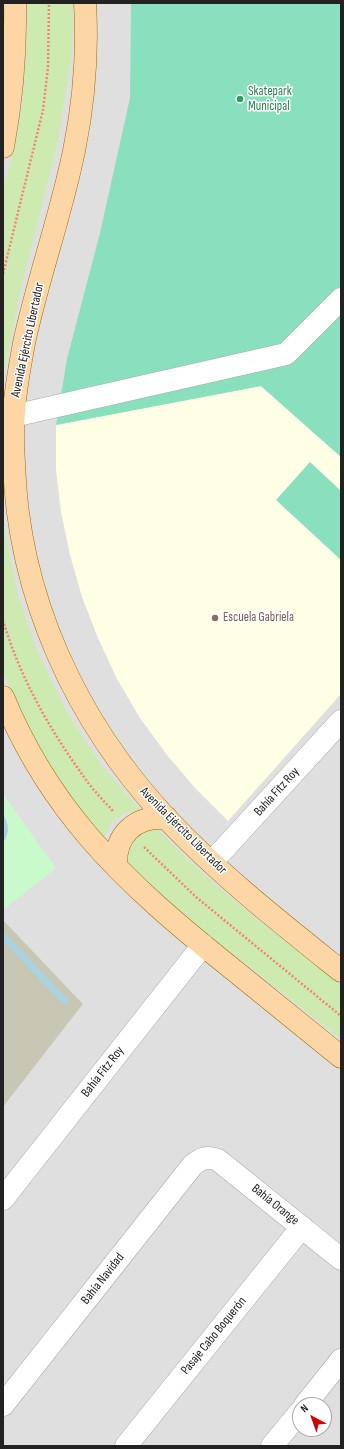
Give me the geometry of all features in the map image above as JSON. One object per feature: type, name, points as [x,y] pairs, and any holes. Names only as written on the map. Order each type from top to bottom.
[{"type":"main road","points":[[3,148],[13,78],[15,3]]},
{"type":"main road","name":"Avenida Ejército Libertador","points":[[85,3],[86,53],[80,120],[66,185],[31,312],[22,352],[13,416],[14,477],[18,514],[32,584],[46,627],[63,668],[84,708],[109,747],[136,784],[167,818],[212,862],[277,919],[341,971]]},
{"type":"main road","points":[[3,697],[28,749],[66,809],[116,866],[158,907],[203,946],[341,1057]]},
{"type":"main road","points":[[116,866],[118,846],[128,829],[146,819],[167,818]]},
{"type":"street","points":[[13,416],[286,354],[341,299]]},
{"type":"street","name":"Bahía Fitz Roy","points":[[212,862],[341,721]]},
{"type":"street","name":"Bahía Fitz Roy","points":[[3,1199],[203,946]]},
{"type":"street","name":"Bahía Orange","points":[[206,1158],[218,1160],[341,1258]]},
{"type":"street","name":"Bahía Navidad","points":[[3,1405],[192,1166],[198,1160],[206,1158]]},
{"type":"street","name":"Pasaje Cabo Boquerón","points":[[126,1446],[302,1227]]},
{"type":"street","points":[[311,1397],[341,1360]]},
{"type":"street","points":[[272,1446],[292,1422]]},
{"type":"path","points":[[3,274],[42,110],[48,67],[49,3]]},
{"type":"shaded area","points":[[3,3],[341,3],[341,1446],[3,1446],[3,1107],[83,1004],[3,920]]},
{"type":"shaded area","name":"Escuela Gabriela","points":[[261,386],[341,457],[341,694],[228,821],[196,789],[167,755],[140,718],[117,679],[98,638],[82,597],[70,555],[61,512],[56,469],[56,425]]},
{"type":"shaded area","points":[[3,920],[83,1004],[3,1107]]},
{"type":"green space","points":[[28,3],[73,3],[72,54],[58,141],[20,292],[3,378],[3,191],[22,106]]},
{"type":"green space","points":[[131,3],[341,3],[341,457],[261,386],[56,425],[67,359],[100,233],[130,98]]},
{"type":"green space","points":[[310,462],[341,491],[341,560],[276,500]]},
{"type":"green space","points":[[3,513],[7,542],[18,595],[38,653],[68,714],[103,767],[140,810],[125,813],[112,822],[103,840],[73,801],[43,754],[18,705],[3,671]]},
{"type":"green space","points":[[3,794],[56,868],[3,910]]},
{"type":"green space","points":[[155,826],[198,869],[221,889],[341,985],[341,1039],[170,904],[141,877],[121,854],[127,838]]},
{"type":"water","points":[[3,814],[7,821],[8,832],[3,843]]},
{"type":"waterway","points":[[3,936],[65,1001]]},
{"type":"place","name":"Skatepark Municipal","points":[[240,99]]},
{"type":"place","name":"Escuela Gabriela","points":[[215,618]]}]
